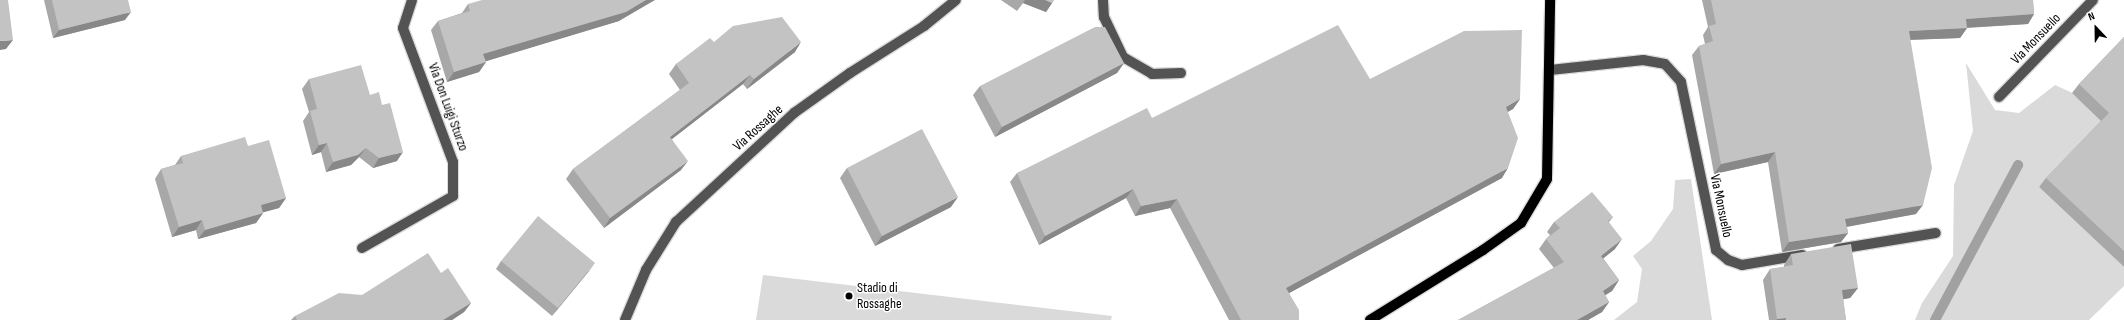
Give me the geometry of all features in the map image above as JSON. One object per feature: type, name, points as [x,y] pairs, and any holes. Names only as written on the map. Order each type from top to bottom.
[{"type":"main road","points":[[1370,320],[1483,250],[1521,223],[1547,179],[1550,0]]},
{"type":"street","name":"Via Don Luigi Sturzo","points":[[362,248],[453,196],[453,162],[403,28],[412,0]]},
{"type":"street","name":"Via Rossaghe","points":[[625,319],[646,270],[676,222],[794,113],[850,73],[924,26],[956,0]]},
{"type":"street","points":[[1103,0],[1104,17],[1123,57],[1152,74],[1181,73]]},
{"type":"street","name":"Via Monsuello","points":[[1999,97],[2093,0]]},
{"type":"street","name":"Via Monsuello","points":[[1550,70],[1643,60],[1665,64],[1681,82],[1716,250],[1728,260],[1742,265],[1812,254]]},
{"type":"street","points":[[1827,251],[1936,233]]},
{"type":"shaded area","points":[[1966,63],[1995,110],[2019,113],[2055,85],[2077,95],[2103,122],[2039,187],[2124,267],[2124,286],[2089,320],[1915,320],[1922,303],[1953,256],[1954,185],[1973,131]]},
{"type":"shaded area","points":[[1691,179],[1712,320],[1614,320],[1637,302],[1642,269],[1633,256],[1651,241],[1673,209],[1675,180]]},
{"type":"shaded area","name":"Stadio di Rossaghe","points":[[763,275],[1112,316],[1111,320],[756,320]]},
{"type":"building","points":[[0,0],[8,0],[13,40],[0,41]]},
{"type":"building","points":[[52,0],[128,0],[131,12],[59,30]]},
{"type":"building","points":[[482,0],[646,0],[626,12],[483,54],[486,62],[454,72],[438,21],[470,11],[468,4]]},
{"type":"building","points":[[1045,0],[1054,0],[1052,3]]},
{"type":"building","points":[[1711,0],[2033,0],[2034,14],[1966,19],[1967,28],[1909,31],[1932,168],[1923,205],[1845,219],[1848,233],[1789,242],[1775,152],[1721,164],[1699,46],[1713,41],[1709,26],[1716,24]]},
{"type":"building","points":[[782,17],[801,42],[754,79],[750,75],[670,137],[688,161],[610,218],[573,169],[689,83],[676,64],[710,38],[714,42],[733,26]]},
{"type":"building","points":[[1338,25],[1370,79],[1464,31],[1522,30],[1520,99],[1506,107],[1518,138],[1508,168],[1286,288],[1299,310],[1299,320],[1241,320],[1177,199],[1141,206],[1133,189],[1045,236],[1017,173],[1147,108],[1152,118]]},
{"type":"building","points":[[1095,27],[1105,27],[1124,63],[1002,127],[980,86]]},
{"type":"building","points":[[2124,37],[2124,251],[2046,178],[2109,113],[2079,84]]},
{"type":"building","points":[[361,65],[370,95],[379,92],[382,105],[390,103],[403,152],[379,158],[366,148],[358,155],[333,162],[327,143],[319,145],[310,111],[317,109],[309,79]]},
{"type":"building","points":[[922,129],[958,197],[882,236],[847,168]]},
{"type":"building","points":[[245,137],[248,146],[269,140],[286,198],[261,205],[263,213],[205,230],[202,220],[179,227],[161,169],[183,163],[181,156]]},
{"type":"building","points":[[1592,192],[1613,217],[1608,221],[1622,239],[1601,256],[1619,280],[1603,291],[1609,302],[1577,320],[1458,320],[1564,262],[1546,239],[1560,228],[1554,222]]},
{"type":"building","points":[[538,216],[595,263],[558,308],[501,261]]},
{"type":"building","points":[[1851,244],[1858,288],[1842,290],[1846,320],[1777,319],[1770,269],[1793,265],[1791,254]]},
{"type":"building","points":[[428,253],[441,273],[448,268],[471,303],[443,320],[297,320],[295,316],[339,293],[362,295]]},
{"type":"waterway","points":[[1935,320],[2018,165]]},
{"type":"place","name":"Stadio di Rossaghe","points":[[849,296]]}]
